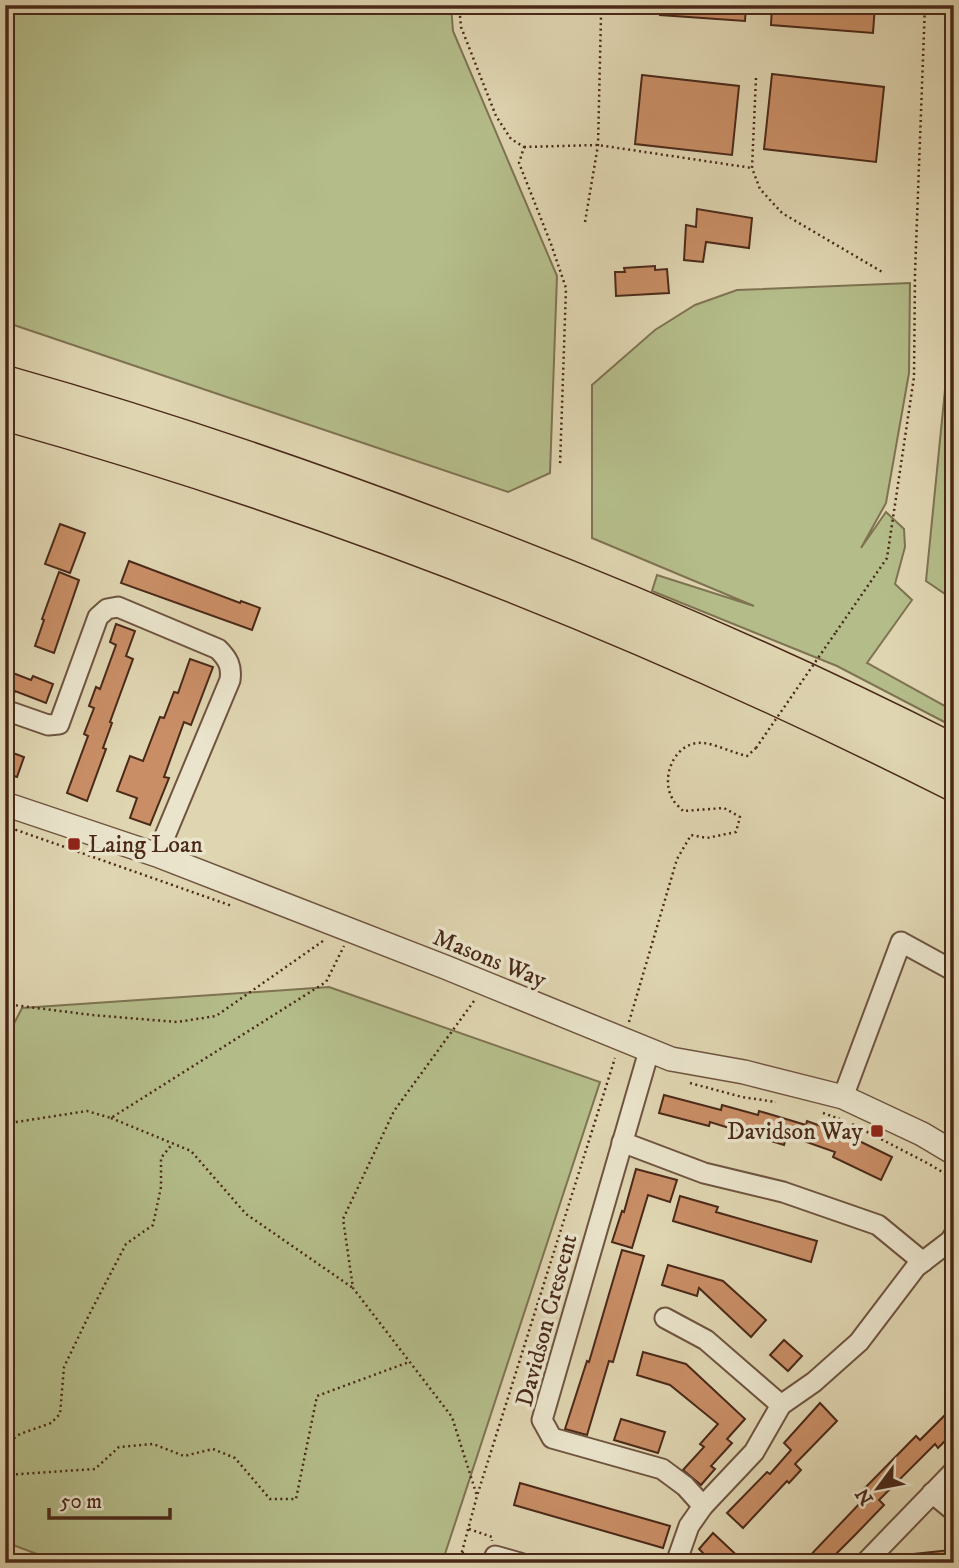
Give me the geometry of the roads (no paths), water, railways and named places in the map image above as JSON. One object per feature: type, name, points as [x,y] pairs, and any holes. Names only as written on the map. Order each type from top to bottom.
[{"type":"highway","points":[[5,382],[237,453],[523,558],[780,667],[954,751]]},
{"type":"highway","points":[[5,414],[205,475],[325,516],[487,578],[746,685],[954,785]]},
{"type":"street","points":[[5,710],[48,725],[59,724],[98,617],[107,609],[118,607],[218,649],[228,659],[230,680],[157,855]]},
{"type":"street","name":"Masons Way","points":[[5,804],[157,855],[445,967],[671,1059],[744,1072],[843,1097],[952,1148]]},
{"type":"street","points":[[843,1097],[901,942],[954,971]]},
{"type":"street","name":"Davidson Crescent","points":[[649,1051],[542,1420],[552,1438],[662,1469],[685,1486],[704,1506]]},
{"type":"street","points":[[622,1142],[704,1173],[783,1192],[878,1225],[923,1262]]},
{"type":"street","points":[[676,1563],[689,1526],[754,1452],[781,1405],[814,1382],[859,1342],[916,1267],[954,1235]]},
{"type":"street","points":[[665,1318],[706,1340],[781,1405]]},
{"type":"street","points":[[865,1563],[954,1471]]},
{"type":"street","points":[[932,1493],[954,1511]]},
{"type":"street","points":[[495,1556],[520,1563]]},
{"type":"place","name":"Laing Loan","points":[[74,844]]},
{"type":"place","name":"Davidson Way","points":[[877,1131]]}]
